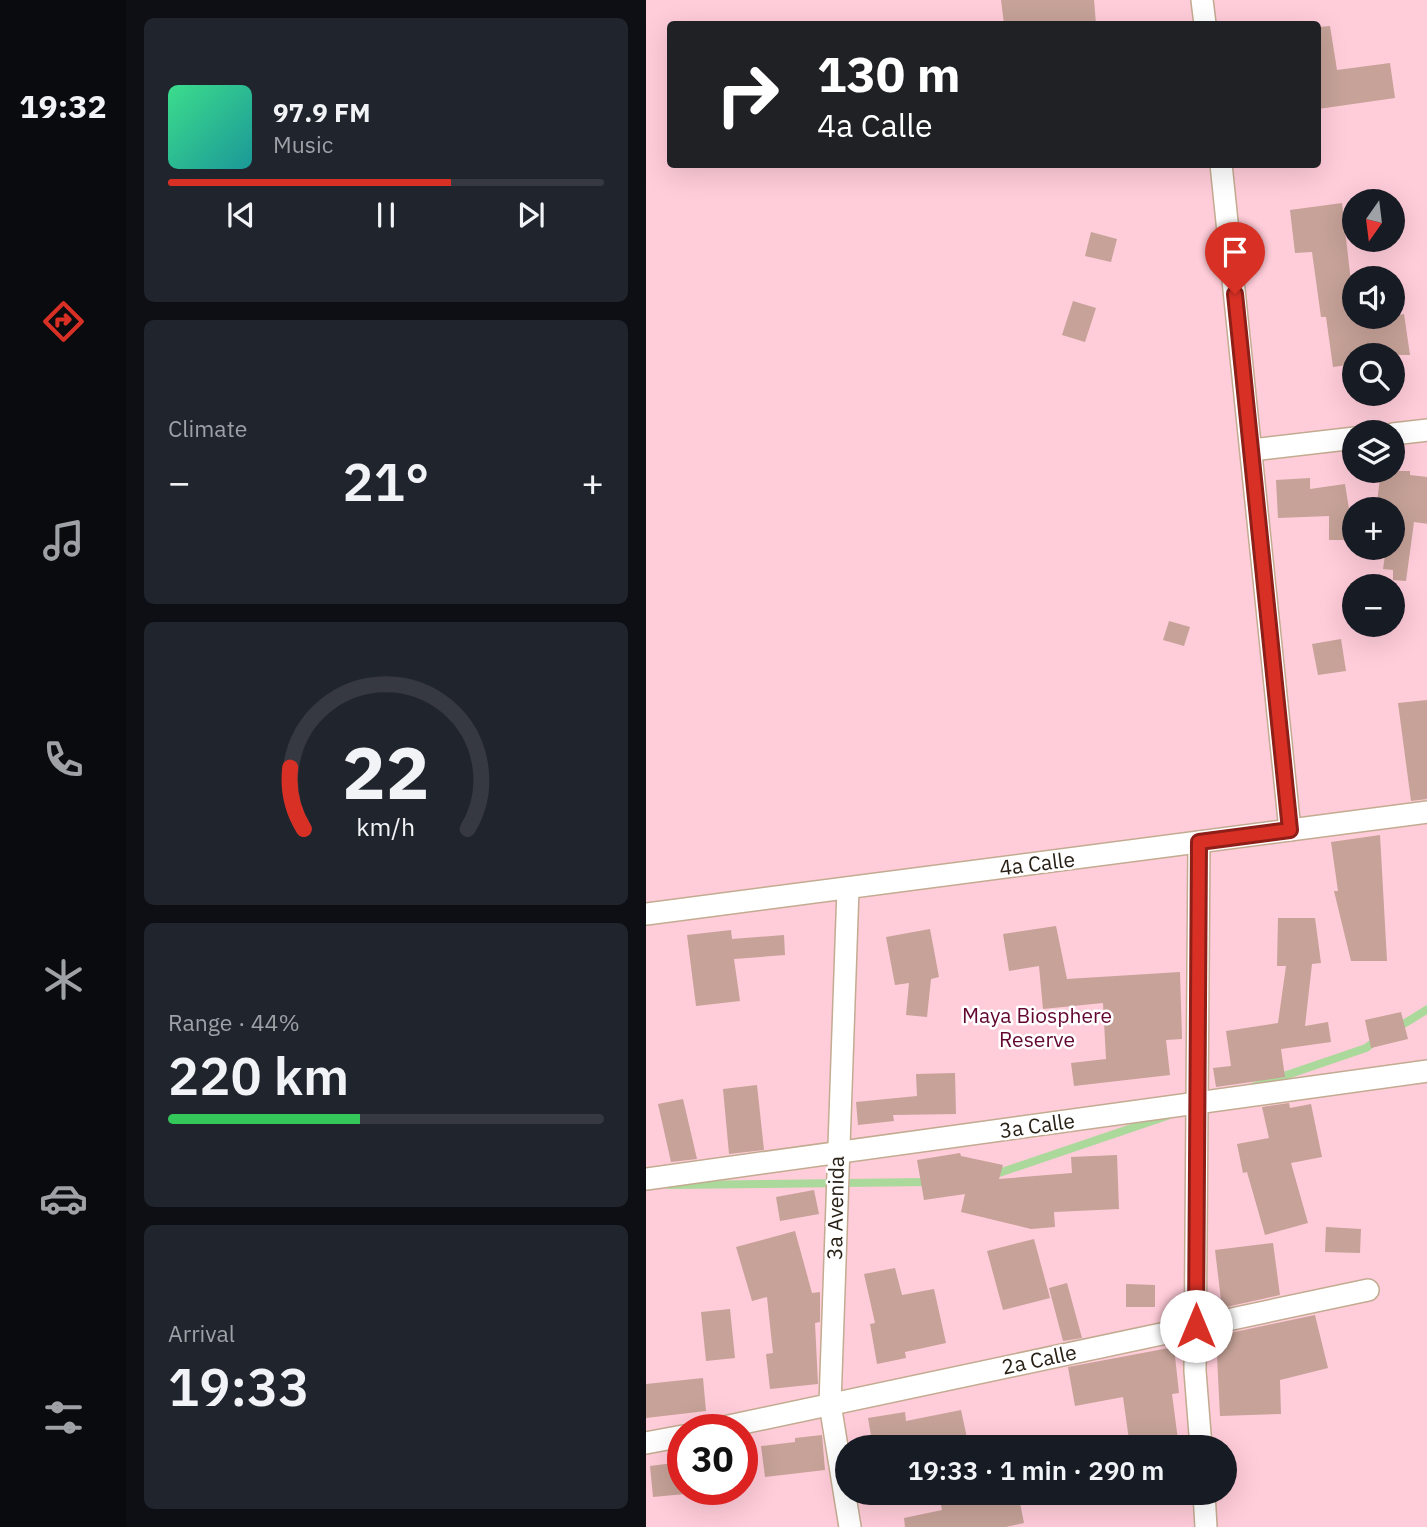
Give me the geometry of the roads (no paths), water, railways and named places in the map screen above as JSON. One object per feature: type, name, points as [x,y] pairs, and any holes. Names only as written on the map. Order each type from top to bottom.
[{"type":"street","points":[[1202,0],[1205,21]]},
{"type":"street","points":[[1221,168],[1290,830]]},
{"type":"street","points":[[1405,433],[1427,430]]},
{"type":"street","points":[[1252,450],[1342,440]]},
{"type":"street","name":"4a Calle","points":[[646,914],[1427,812]]},
{"type":"street","points":[[1199,842],[1195,1103],[1196,1326],[1201,1435]]},
{"type":"street","name":"3a Avenida","points":[[848,888],[836,1153],[830,1404],[850,1527]]},
{"type":"street","name":"3a Calle","points":[[646,1180],[1427,1071]]},
{"type":"street","name":"2a Calle","points":[[758,1420],[1368,1290]]},
{"type":"street","points":[[646,1444],[667,1439]]},
{"type":"street","points":[[1205,1505],[1206,1527]]},
{"type":"waterway","points":[[1397,1028],[1428,1009]]},
{"type":"waterway","points":[[1252,1087],[1366,1048],[1377,1040]]},
{"type":"waterway","points":[[993,1175],[1167,1116]]},
{"type":"waterway","points":[[669,1185],[929,1182]]},
{"type":"park label","name":"Maya Biosphere Reserve","points":[[1037,1027]]}]
